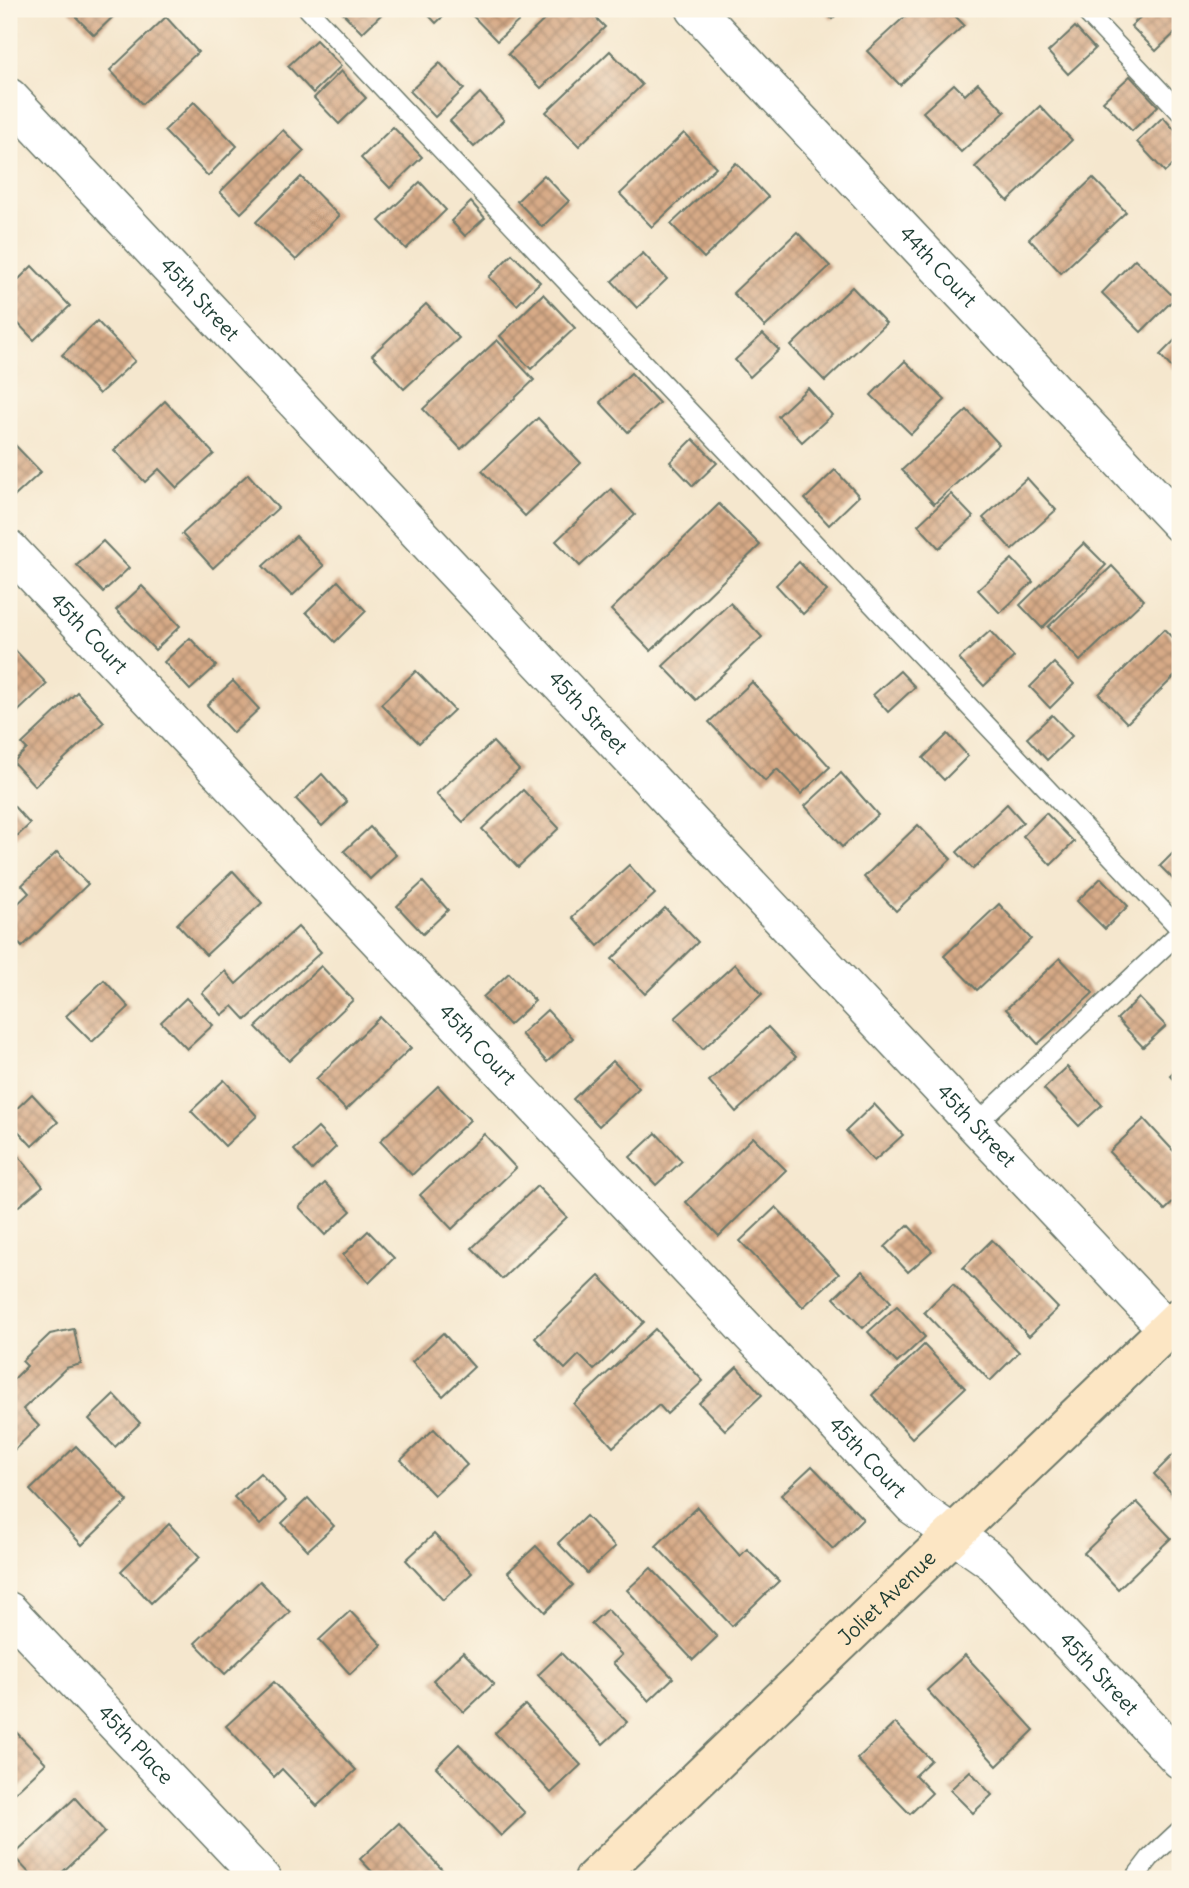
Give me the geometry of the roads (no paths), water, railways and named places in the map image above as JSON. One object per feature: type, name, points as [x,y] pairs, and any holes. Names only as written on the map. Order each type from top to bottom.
[{"type":"street","name":"44th Court","points":[[695,9],[1180,524]]},
{"type":"street","name":"45th Street","points":[[9,97],[975,1125],[1174,1323]]},
{"type":"street","name":"45th Court","points":[[9,549],[913,1506],[953,1535]]},
{"type":"street","name":"Joliet Avenue","points":[[594,1879],[1174,1323]]},
{"type":"street","name":"45th Street","points":[[953,1535],[994,1563],[1172,1745]]},
{"type":"street","name":"45th Place","points":[[9,1611],[262,1879]]},
{"type":"lane","points":[[308,9],[1180,930],[975,1125]]},
{"type":"lane","points":[[1083,9],[1180,112]]},
{"type":"lane","points":[[1134,1879],[1150,1858],[1180,1830]]}]
